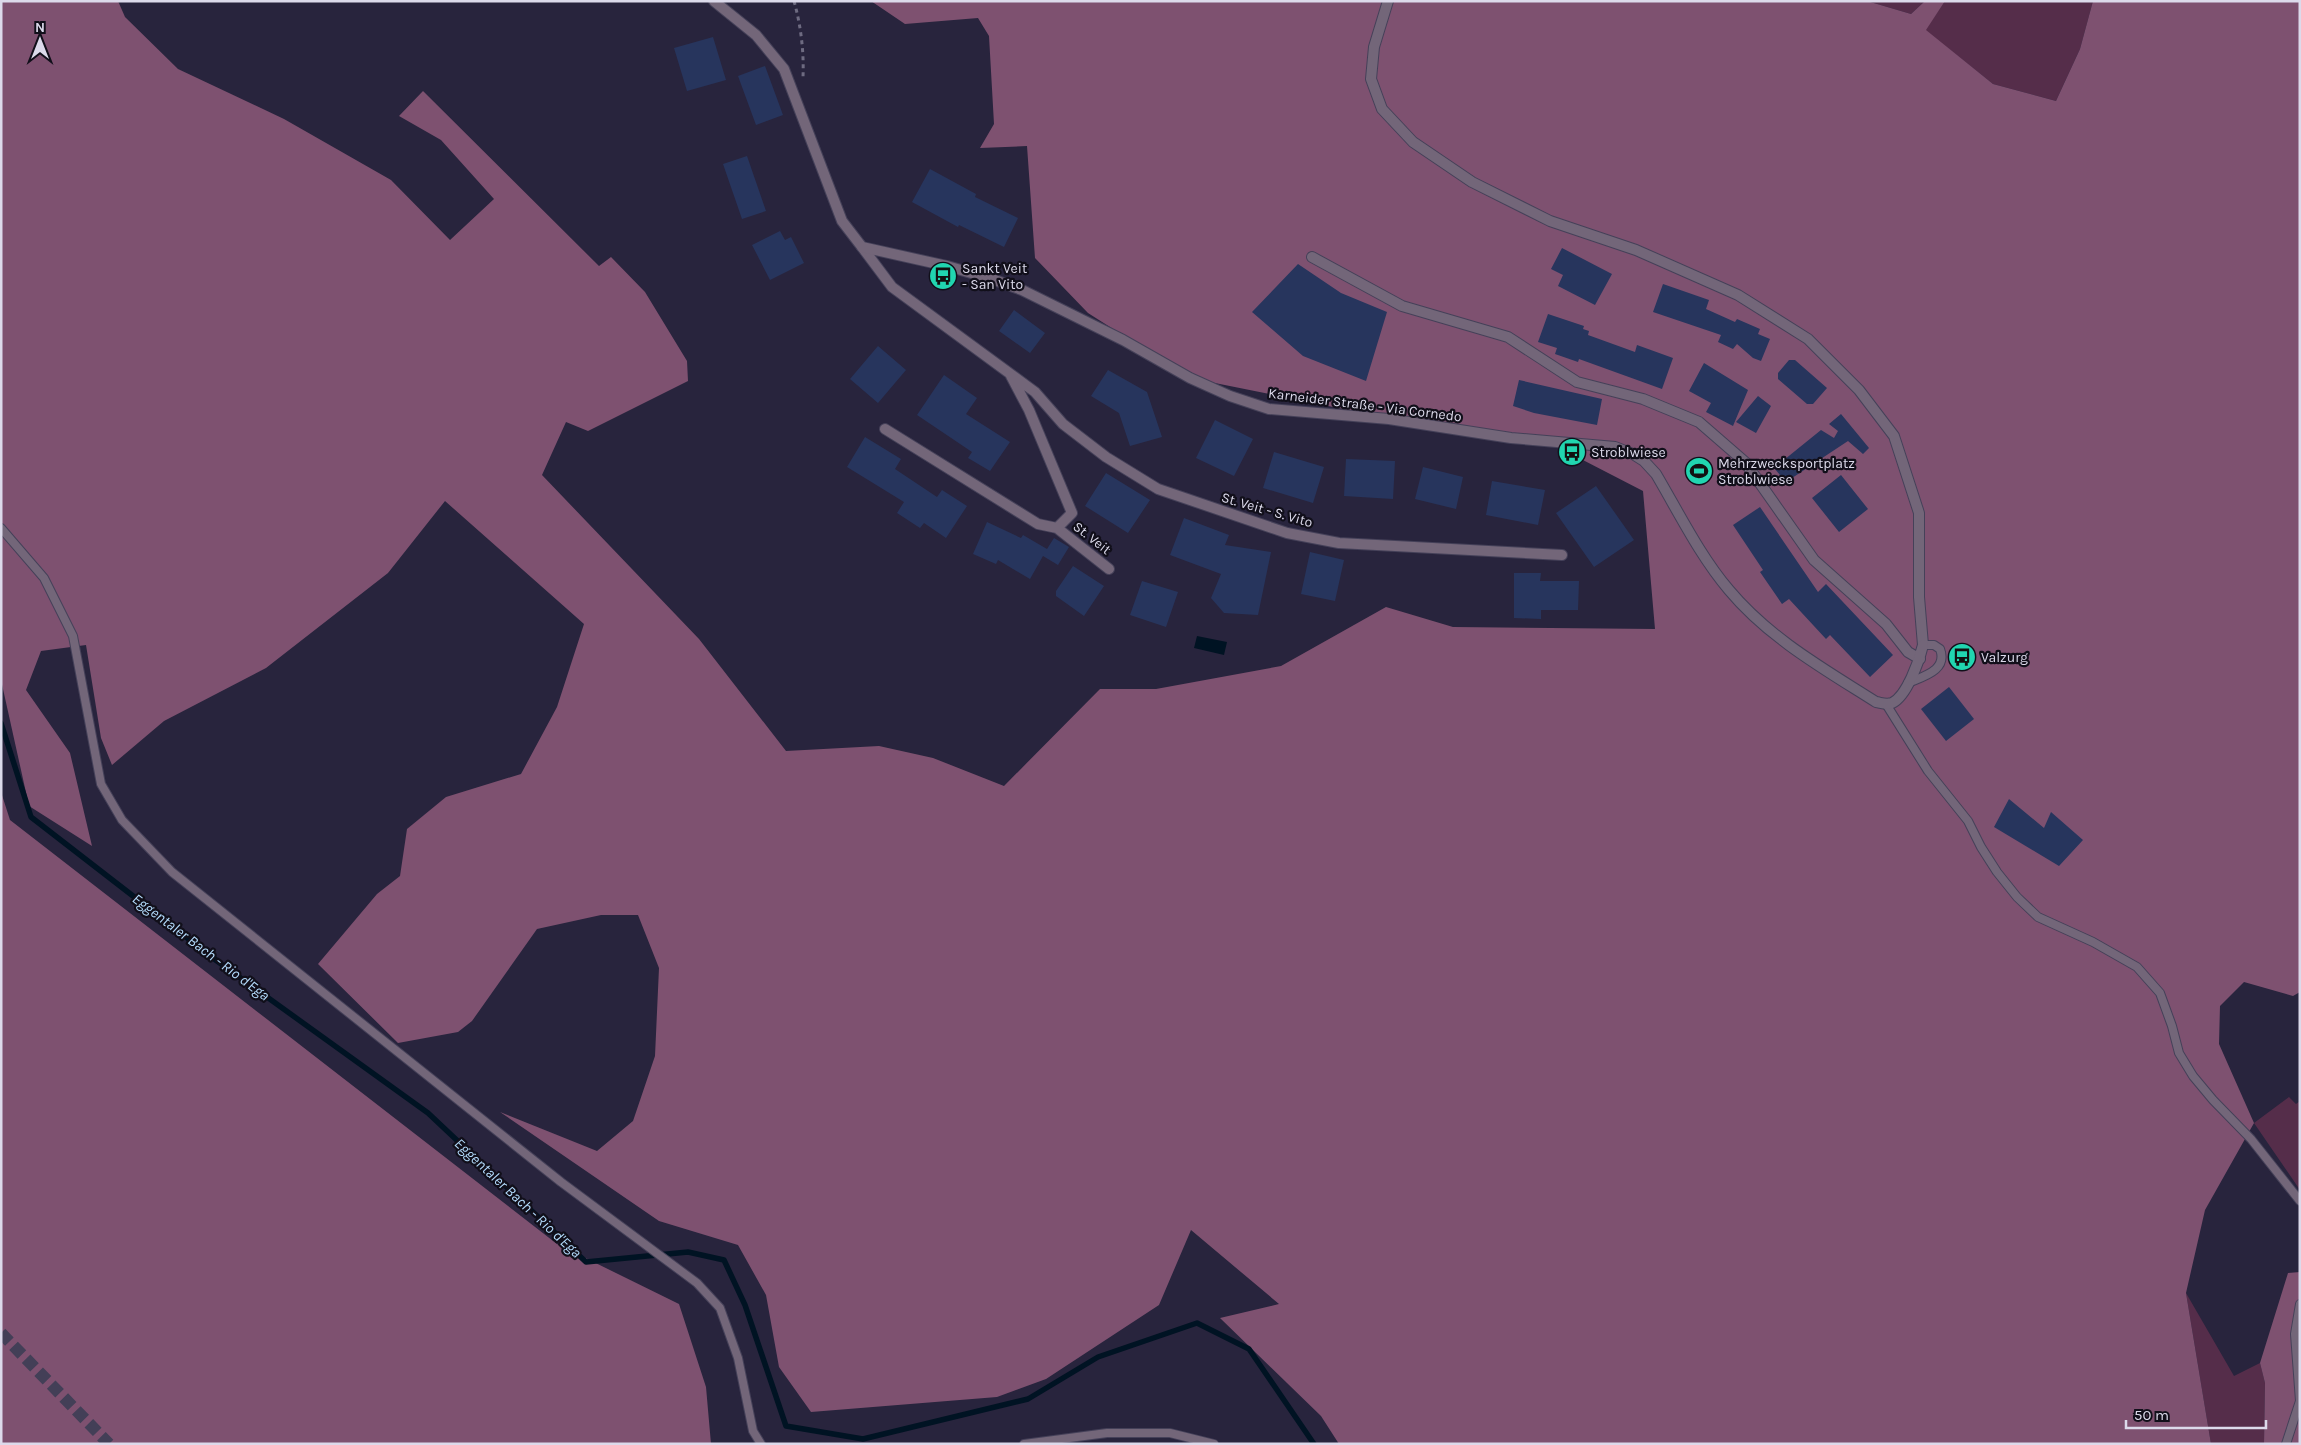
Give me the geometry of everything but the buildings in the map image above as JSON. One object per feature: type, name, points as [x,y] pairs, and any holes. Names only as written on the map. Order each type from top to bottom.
[{"type":"street","points":[[714,1],[756,35],[784,68],[842,221],[862,247]]},
{"type":"street","points":[[1388,1],[1374,47],[1371,79],[1382,109],[1413,142],[1472,182],[1550,221],[1636,250],[1738,295],[1808,339],[1859,390],[1894,436],[1919,513],[1919,597],[1923,646],[1920,659],[1900,696],[1894,702],[1886,704]]},
{"type":"street","name":"St. Veit - S. Vito","points":[[862,247],[892,287],[1035,392],[1063,424],[1106,457],[1158,489],[1287,533],[1339,543],[1562,555]]},
{"type":"street","name":"Karneider Straße - Via Cornedo","points":[[862,247],[947,266],[1014,287],[1123,340],[1190,378],[1230,396],[1270,410],[1389,419],[1521,439],[1598,444],[1615,447],[1633,454],[1644,461],[1656,474],[1714,571],[1729,591],[1754,616],[1790,648],[1876,702],[1886,704]]},
{"type":"street","points":[[1312,257],[1402,306],[1508,337],[1577,382],[1643,400],[1700,422],[1744,462],[1814,560],[1886,624],[1908,652],[1920,659]]},
{"type":"street","name":"St. Veit - S. Vito","points":[[1009,373],[1028,410],[1072,513],[1058,528]]},
{"type":"street","points":[[885,429],[1038,524],[1058,528]]},
{"type":"street","name":"St. Veit","points":[[1058,528],[1109,569]]},
{"type":"lane","points":[[1,528],[44,578],[73,636],[102,784],[122,820],[180,878],[561,1182],[697,1283],[720,1308],[738,1358],[753,1431],[761,1444]]},
{"type":"lane","points":[[1908,683],[1938,669],[1941,662],[1943,656],[1940,649],[1934,644],[1923,646]]},
{"type":"lane","points":[[1886,704],[1928,771],[1968,821],[1981,847],[1997,872],[2017,897],[2038,917],[2093,942],[2137,967],[2160,993],[2179,1053],[2193,1076],[2213,1100],[2251,1139],[2300,1201]]},
{"type":"lane","points":[[2286,1444],[2300,1401],[2295,1334],[2300,1304]]},
{"type":"lane","points":[[1024,1444],[1107,1433],[1161,1432],[1170,1432],[1214,1444]]},
{"type":"path","points":[[794,1],[804,60],[803,84],[794,95]]},
{"type":"shaded area","points":[[1,1],[118,1],[125,17],[178,69],[284,119],[391,180],[450,240],[494,199],[441,140],[399,116],[423,91],[599,266],[611,257],[645,292],[687,361],[688,381],[588,431],[566,422],[542,475],[699,639],[786,751],[879,746],[933,758],[1004,786],[1100,689],[1156,689],[1281,666],[1386,607],[1453,627],[1655,629],[1643,491],[1548,442],[1403,421],[1190,378],[1088,313],[1035,258],[1027,146],[980,148],[994,124],[989,36],[978,18],[905,24],[871,1],[1867,1],[1911,14],[1925,1],[1945,1],[1926,30],[1993,84],[2056,101],[2080,49],[2093,1],[2300,1],[2300,992],[2293,996],[2244,982],[2220,1006],[2219,1044],[2254,1123],[2205,1210],[2186,1293],[2211,1444],[1339,1444],[1321,1416],[1220,1318],[1279,1304],[1191,1230],[1159,1305],[1046,1379],[997,1397],[811,1412],[779,1367],[766,1295],[738,1245],[659,1221],[500,1112],[597,1151],[633,1121],[655,1056],[659,968],[638,915],[601,915],[537,929],[472,1021],[458,1032],[398,1043],[318,964],[377,894],[400,876],[407,829],[446,797],[521,774],[557,707],[584,624],[445,501],[388,573],[266,668],[164,721],[112,765],[101,738],[86,645],[41,651],[26,690],[70,753],[92,846],[29,806],[1,680]]},
{"type":"shaded area","points":[[1867,1],[1925,1],[1911,14]]},
{"type":"shaded area","points":[[1945,1],[2093,1],[2080,49],[2056,101],[1993,84],[1925,30]]},
{"type":"shaded area","points":[[1,792],[10,820],[557,1244],[679,1304],[706,1387],[711,1444],[1,1444]]},
{"type":"shaded area","points":[[2289,1097],[2296,1104],[2300,1101],[2300,1190],[2254,1123]]},
{"type":"shaded area","points":[[2300,1272],[2300,1444],[2264,1444],[2265,1383],[2260,1363],[2288,1273]]},
{"type":"shaded area","points":[[2186,1293],[2234,1376],[2260,1363],[2265,1383],[2264,1444],[2211,1444]]},
{"type":"water","points":[[1197,636],[1227,642],[1224,655],[1194,648]]},
{"type":"waterway","name":"Eggentaler Bach - Rio d'Ega","points":[[1,723],[31,817],[217,961],[428,1113],[586,1262],[688,1252],[724,1260],[745,1305],[786,1426],[863,1439],[1028,1399],[1098,1357],[1197,1323],[1249,1349],[1314,1444]]},
{"type":"tunnel","points":[[1,1333],[109,1444]]},
{"type":"place","name":"Sankt Veit - San Vito","points":[[943,276]]},
{"type":"place","name":"Stroblwiese","points":[[1572,452]]},
{"type":"place","name":"Mehrzwecksportplatz Stroblwiese","points":[[1699,471]]},
{"type":"place","name":"Valzurg","points":[[1962,657]]}]
